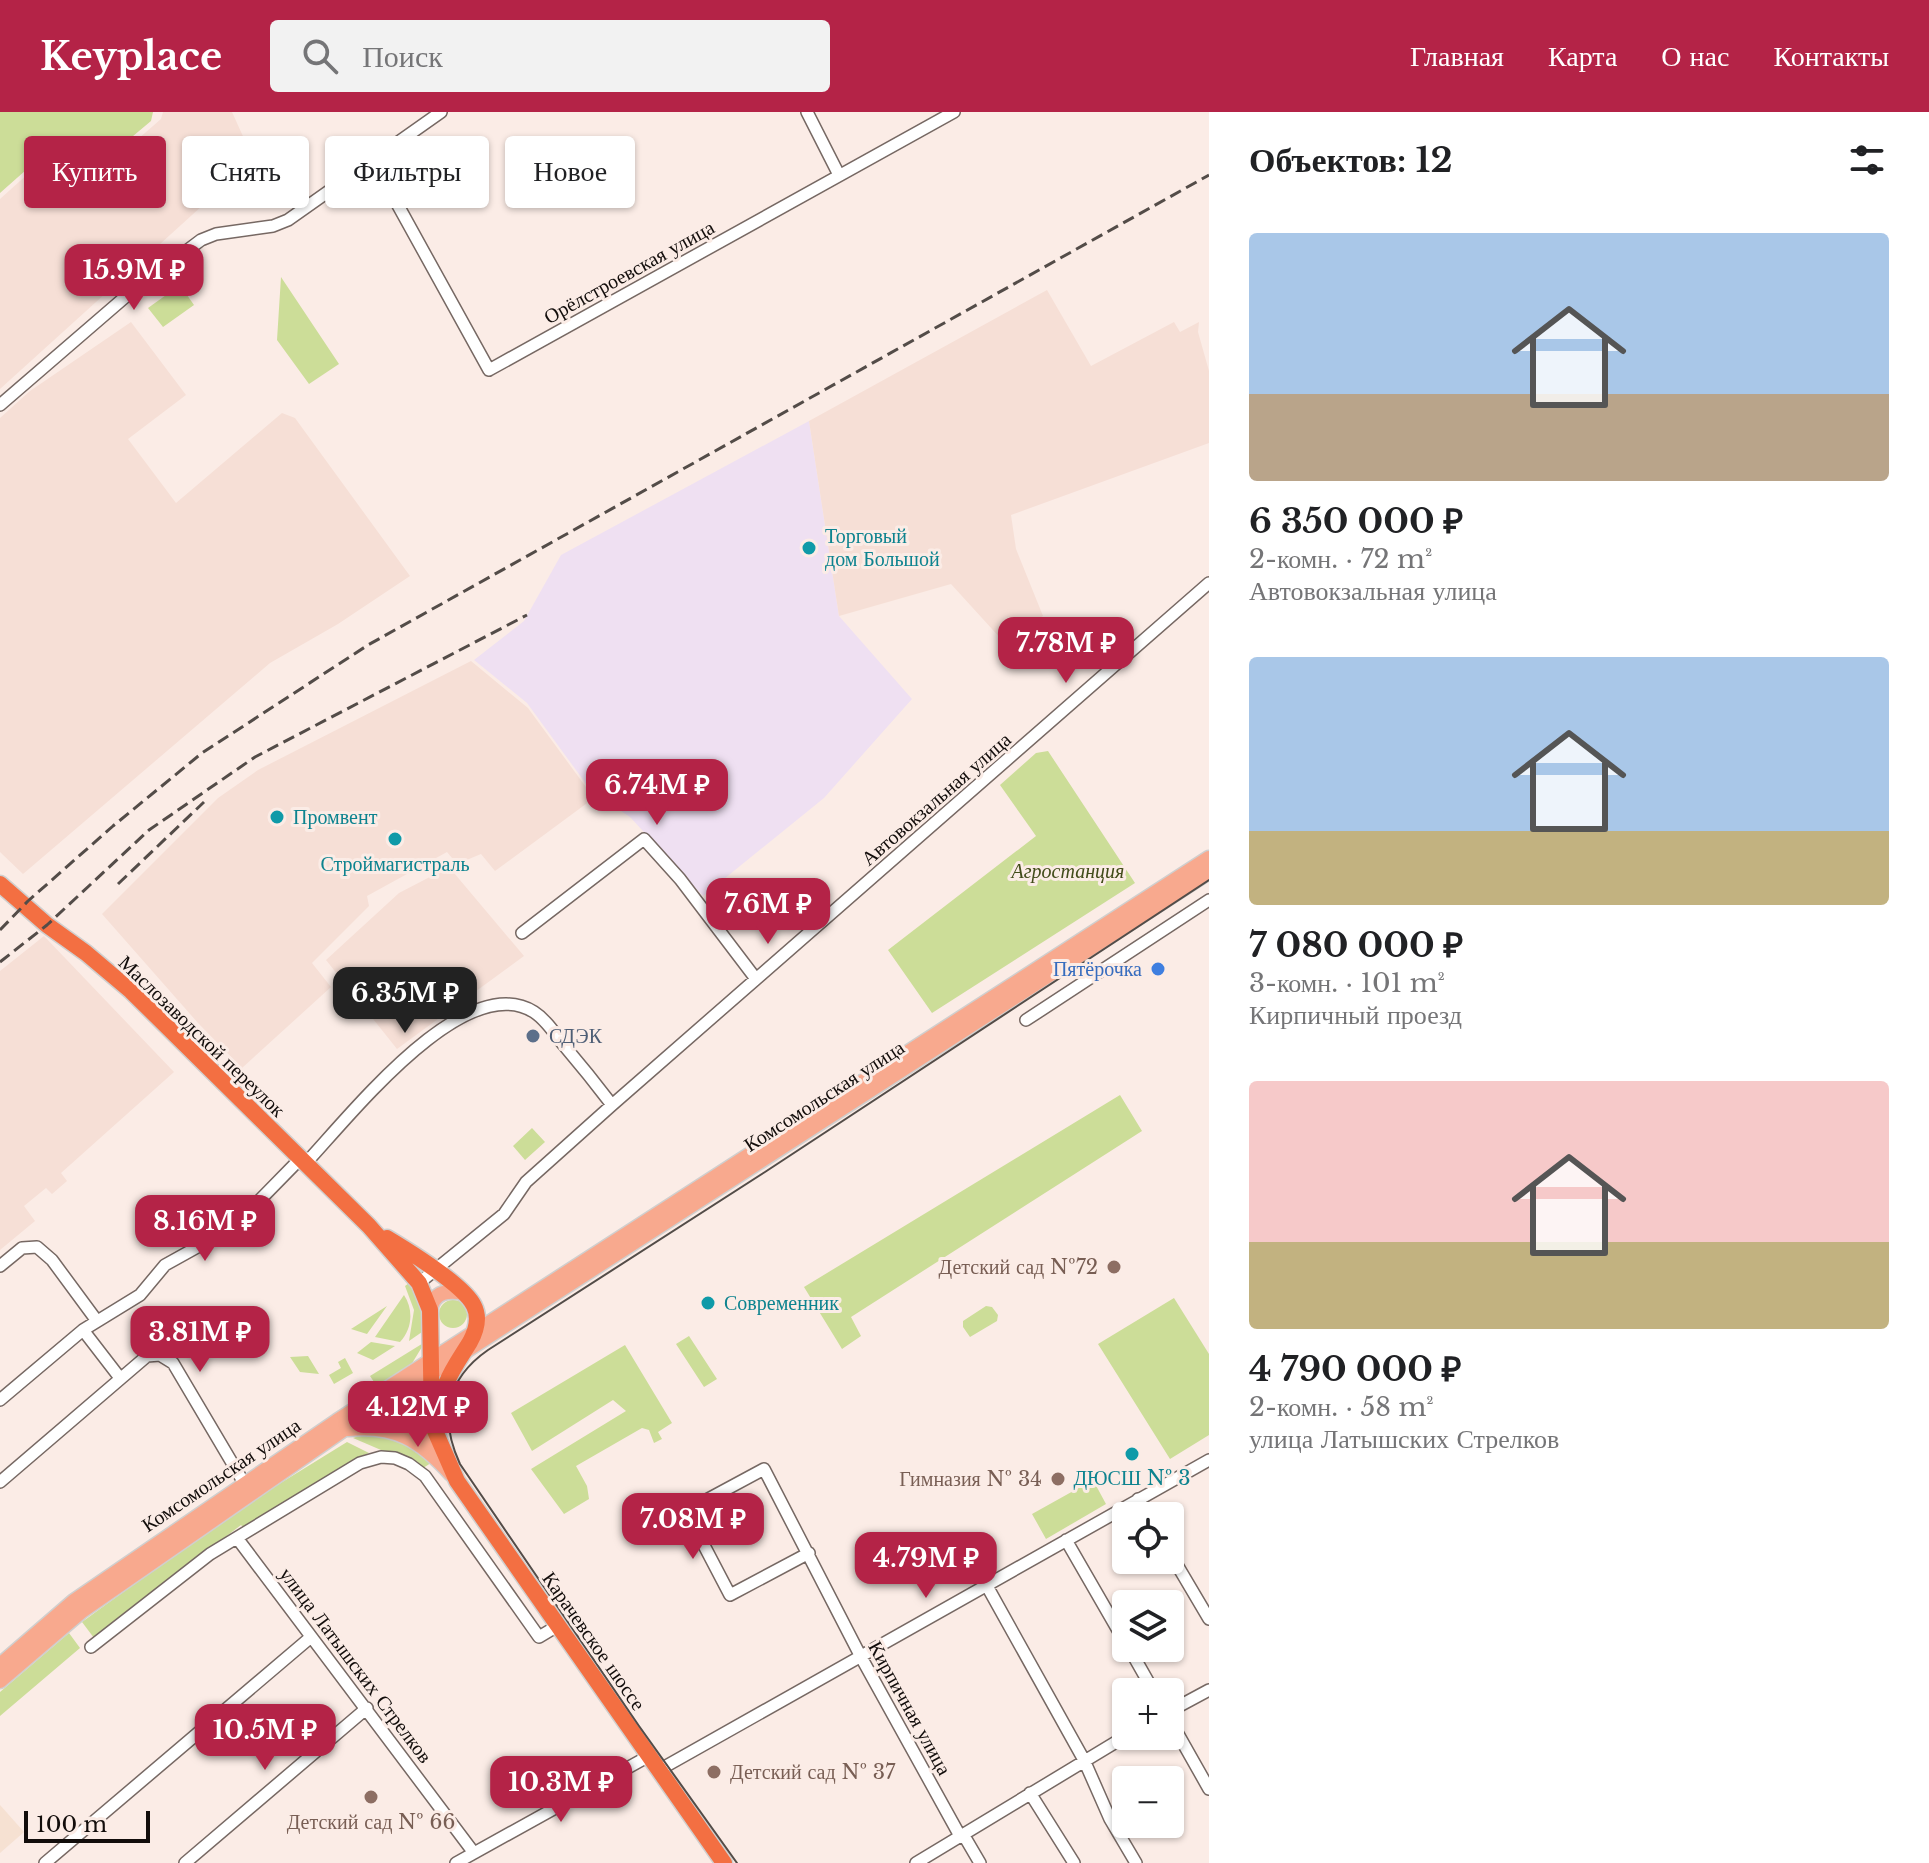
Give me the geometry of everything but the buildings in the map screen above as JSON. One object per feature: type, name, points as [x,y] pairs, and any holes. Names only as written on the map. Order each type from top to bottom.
[{"type":"highway","name":"Маслозаводской переулок","points":[[0,884],[131,991],[369,1226],[419,1283],[431,1317]]},
{"type":"highway","name":"Маслозаводской переулок","points":[[369,1226],[468,1297]]},
{"type":"highway","points":[[468,1297],[477,1315],[475,1332]]},
{"type":"highway","points":[[431,1317],[432,1424],[457,1481]]},
{"type":"highway","name":"Комсомольская улица","points":[[455,1351],[475,1332]]},
{"type":"highway","points":[[455,1351],[444,1387],[441,1411],[444,1438],[457,1481]]},
{"type":"highway","name":"Карачевское шоссе","points":[[457,1481],[724,1863]]},
{"type":"main road","name":"Комсомольская улица","points":[[475,1332],[1209,858]]},
{"type":"main road","name":"Комсомольская улица","points":[[0,1665],[74,1601],[244,1483],[378,1401],[1209,872]]},
{"type":"main road","points":[[455,1351],[439,1341],[431,1317],[432,1302],[440,1294],[446,1292],[468,1297],[493,1311],[511,1308]]},
{"type":"main road","name":"Комсомольская улица","points":[[0,1681],[82,1611],[343,1430],[378,1401]]},
{"type":"main road","points":[[378,1401],[416,1424],[457,1481]]},
{"type":"main road","points":[[343,1430],[377,1428],[397,1432],[429,1451],[457,1481]]},
{"type":"street","points":[[407,136],[441,112]]},
{"type":"street","points":[[807,112],[839,175]]},
{"type":"street","name":"Орёлстроевская улица","points":[[400,208],[489,370],[954,112]]},
{"type":"street","points":[[0,405],[124,298],[201,240],[216,234],[273,226],[325,195]]},
{"type":"street","name":"Автовокзальная улица","points":[[419,1283],[504,1214],[526,1182],[612,1105],[1209,583]]},
{"type":"street","points":[[522,933],[644,839],[680,879],[756,979]]},
{"type":"street","points":[[1026,1020],[1209,900]]},
{"type":"street","points":[[0,1400],[83,1330],[140,1295],[165,1265],[210,1240],[251,1209],[401,1062],[459,1016],[494,1005],[520,1006],[541,1017],[612,1105]]},
{"type":"street","points":[[0,1266],[22,1248],[37,1247],[52,1260],[97,1321]]},
{"type":"street","points":[[83,1330],[120,1378]]},
{"type":"street","points":[[0,1482],[120,1378],[147,1356],[154,1354],[167,1358],[191,1392],[244,1483]]},
{"type":"street","points":[[91,1647],[210,1554],[360,1463],[381,1457],[395,1458],[409,1464],[427,1479],[539,1637],[559,1625]]},
{"type":"street","points":[[659,1770],[1209,1460]]},
{"type":"street","name":"Кирпичная улица","points":[[809,1553],[730,1595],[686,1511],[764,1469],[809,1553],[861,1657],[961,1835],[980,1863]]},
{"type":"street","name":"улица Латышских Стрелков","points":[[237,1538],[474,1853]]},
{"type":"street","points":[[1066,1540],[1112,1620]]},
{"type":"street","points":[[1182,1574],[1209,1619]]},
{"type":"street","points":[[987,1586],[1084,1760],[1110,1819],[1136,1863]]},
{"type":"street","points":[[45,1863],[311,1637]]},
{"type":"street","points":[[1184,1703],[1209,1690]]},
{"type":"street","points":[[185,1863],[367,1708]]},
{"type":"street","points":[[916,1863],[1112,1744]]},
{"type":"street","points":[[1184,1745],[1209,1789]]},
{"type":"street","points":[[456,1863],[649,1756]]},
{"type":"street","points":[[1030,1793],[1074,1863]]},
{"type":"shaded area","points":[[163,112],[232,112],[243,136],[182,136],[182,208],[200,208],[0,389],[0,199],[24,177],[24,208],[166,208],[166,136],[141,136],[161,119]]},
{"type":"shaded area","points":[[1047,290],[1091,366],[1174,322],[1180,332],[1199,322],[1198,332],[1209,371],[1209,443],[1011,515],[1016,549],[1043,616],[1002,640],[951,584],[839,616],[809,421]]},
{"type":"shaded area","points":[[131,322],[186,395],[128,439],[176,503],[282,413],[295,418],[410,576],[338,624],[270,663],[23,874],[0,852],[0,418],[30,391]]},
{"type":"shaded area","points":[[809,421],[839,616],[912,699],[824,798],[703,896],[630,817],[592,792],[527,703],[474,660],[524,621],[561,555]]},
{"type":"shaded area","points":[[471,661],[528,708],[594,798],[495,871],[481,854],[457,864],[447,852],[367,896],[369,906],[312,963],[331,987],[242,1068],[102,914],[218,798],[258,770]]},
{"type":"shaded area","points":[[449,867],[524,956],[397,1049],[326,960],[399,893]]},
{"type":"shaded area","points":[[44,936],[174,1072],[61,1173],[67,1181],[52,1194],[46,1188],[24,1206],[35,1221],[0,1250],[0,971]]},
{"type":"shaded area","points":[[0,1805],[24,1832],[0,1853]]},
{"type":"green space","points":[[0,112],[153,112],[151,121],[133,136],[24,136],[24,172],[0,193]]},
{"type":"green space","points":[[281,277],[339,364],[309,384],[277,340]]},
{"type":"green space","points":[[180,285],[194,305],[163,327],[148,308]]},
{"type":"green space","name":"Агростанция","points":[[1048,751],[1135,883],[932,1013],[888,950],[1036,836],[1000,785],[1036,753]]},
{"type":"green space","points":[[1120,1095],[1142,1131],[851,1317],[861,1336],[842,1349],[804,1287]]},
{"type":"green space","points":[[532,1128],[545,1142],[525,1160],[513,1146]]},
{"type":"green space","points":[[409,1283],[424,1307],[426,1338],[422,1332],[409,1341],[414,1310],[405,1286]]},
{"type":"green space","points":[[404,1295],[410,1313],[404,1337],[400,1342],[375,1337]]},
{"type":"green space","points":[[1174,1298],[1209,1354],[1209,1435],[1170,1459],[1098,1344]]},
{"type":"green space","points":[[453,1300],[463,1304],[467,1314],[463,1324],[453,1328],[443,1324],[439,1314],[443,1304]]},
{"type":"green space","points":[[387,1306],[367,1334],[351,1329]]},
{"type":"green space","points":[[986,1306],[992,1307],[998,1315],[997,1321],[970,1337],[963,1327],[963,1321]]},
{"type":"green space","points":[[689,1336],[717,1379],[704,1387],[676,1344]]},
{"type":"green space","points":[[371,1342],[395,1346],[373,1360],[357,1353]]},
{"type":"green space","points":[[425,1342],[411,1365],[378,1388],[370,1376]]},
{"type":"green space","points":[[625,1345],[672,1423],[658,1432],[662,1439],[654,1443],[649,1430],[642,1428],[576,1466],[587,1486],[589,1499],[564,1514],[531,1469],[626,1411],[613,1400],[532,1451],[511,1413]]},
{"type":"green space","points":[[308,1356],[319,1374],[300,1372],[290,1357]]},
{"type":"green space","points":[[345,1358],[353,1373],[334,1384],[329,1375],[341,1368],[338,1362]]},
{"type":"green space","points":[[367,1433],[410,1446],[431,1463],[423,1468],[353,1438]]},
{"type":"green space","points":[[347,1442],[369,1453],[356,1458],[246,1530],[241,1525],[94,1638],[82,1622],[232,1513]]},
{"type":"green space","points":[[1093,1480],[1106,1504],[1046,1539],[1032,1514]]},
{"type":"green space","points":[[69,1633],[80,1648],[0,1716],[0,1692]]},
{"type":"tram line","points":[[737,1863],[460,1464],[453,1447],[449,1416],[455,1387],[474,1361],[488,1350],[1209,880]]},
{"type":"railway","points":[[0,930],[113,826],[202,753],[368,645],[1209,175]]},
{"type":"railway","points":[[0,962],[47,925],[149,830],[255,757],[527,615]]},
{"type":"railway","points":[[118,884],[204,802]]},
{"type":"place","name":"Торговый дом Большой","points":[[809,548]]},
{"type":"place","name":"Промвент","points":[[277,817]]},
{"type":"place","name":"Строймагистраль","points":[[395,839]]},
{"type":"place","name":"Пятёрочка","points":[[1158,969]]},
{"type":"place","name":"СДЭК","points":[[533,1036]]},
{"type":"place","name":"Детский сад №72","points":[[1114,1267]]},
{"type":"place","name":"Современник","points":[[708,1303]]},
{"type":"place","name":"ДЮСШ № 3","points":[[1132,1454]]},
{"type":"place","name":"Гимназия № 34","points":[[1058,1479]]},
{"type":"place","name":"Детский сад № 37","points":[[714,1772]]},
{"type":"place","name":"Детский сад № 66","points":[[371,1797]]}]
